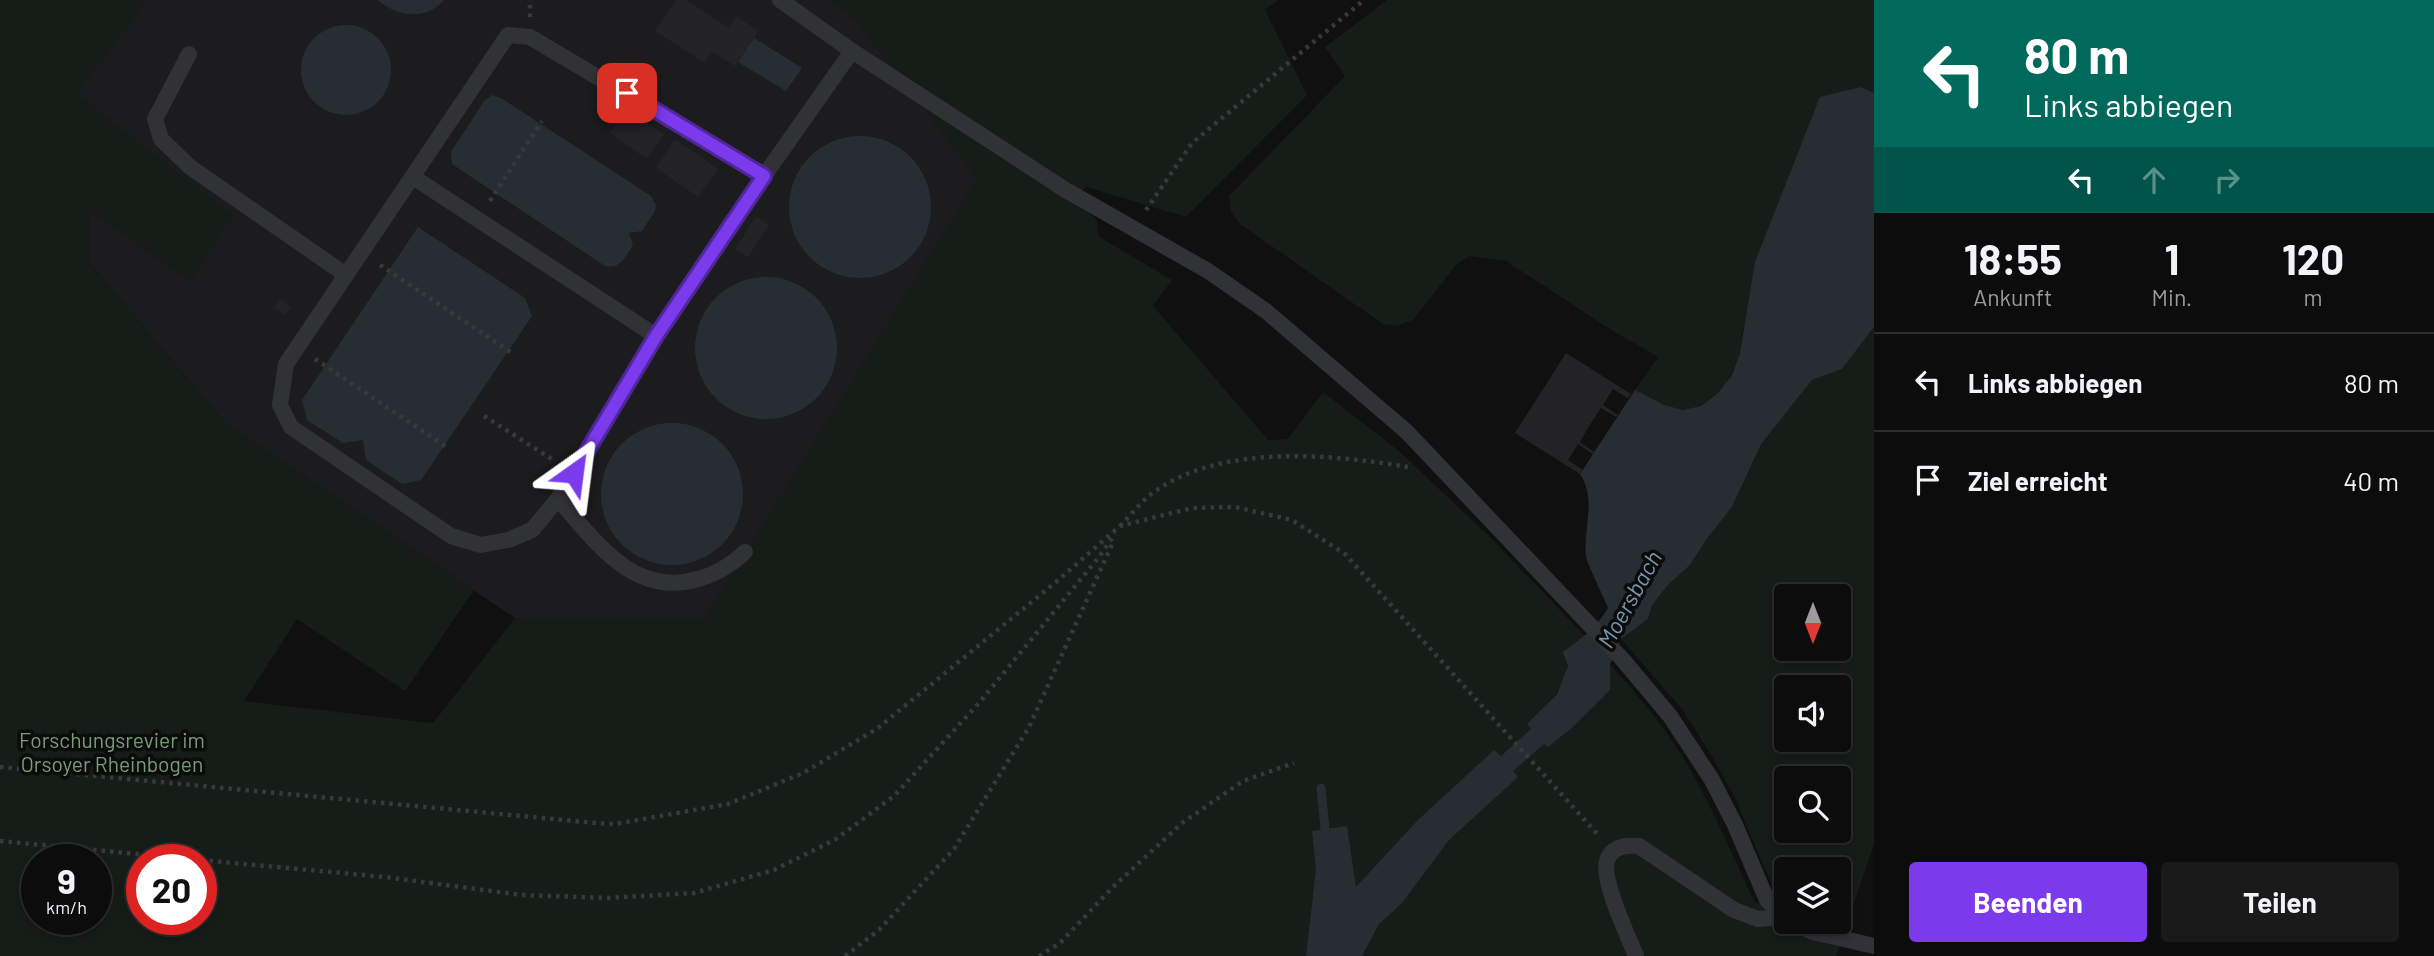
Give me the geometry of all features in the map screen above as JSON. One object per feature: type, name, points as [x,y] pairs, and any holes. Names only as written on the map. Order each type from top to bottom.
[{"type":"lane","points":[[780,0],[852,51],[1064,189],[1208,271],[1266,311],[1407,432],[1623,660],[1670,716],[1692,746],[1735,825],[1767,900],[1774,907]]},
{"type":"lane","points":[[764,176],[530,37],[508,35],[286,364],[280,405],[290,427],[451,536],[481,544],[508,540],[532,530],[558,499],[656,336],[852,51]]},
{"type":"lane","points":[[189,54],[155,119],[161,139],[190,167],[346,275]]},
{"type":"lane","points":[[413,177],[656,336]]},
{"type":"lane","points":[[558,499],[615,559],[637,576],[659,583],[684,583],[704,578],[730,566],[744,552]]},
{"type":"lane","points":[[1636,956],[1606,875],[1607,860],[1613,851],[1626,845],[1639,846],[1734,910],[1758,919],[1774,920]]},
{"type":"lane","points":[[1823,934],[1874,946]]},
{"type":"path","points":[[1134,228],[1192,143],[1364,0]]},
{"type":"path","points":[[492,198],[542,121]]},
{"type":"path","points":[[386,269],[512,354]]},
{"type":"path","points":[[322,363],[448,447]]},
{"type":"path","points":[[484,415],[574,473]]},
{"type":"path","points":[[0,767],[596,824],[615,824],[728,804],[803,773],[878,728],[1056,582],[1120,526],[1150,495],[1182,477],[1224,462],[1282,456],[1363,460],[1450,475]]},
{"type":"path","points":[[217,861],[385,877],[522,895],[608,898],[694,893],[774,870],[836,839],[894,796],[979,703],[1099,557],[1120,526],[1192,508],[1235,507],[1292,520],[1345,554],[1613,851]]},
{"type":"path","points":[[845,956],[879,930],[954,849],[1029,727],[1120,526]]},
{"type":"path","points":[[1039,956],[1060,943],[1113,887],[1181,822],[1243,781],[1294,763]]},
{"type":"path","points":[[0,841],[126,853]]},
{"type":"shaded area","points":[[126,0],[1112,0],[705,618],[515,618],[224,422],[0,158]]},
{"type":"green space","name":"Forschungsrevier im Orsoyer Rheinbogen","points":[[0,0],[148,0],[76,94],[233,215],[190,282],[90,211],[90,264],[224,422],[474,590],[405,691],[297,619],[244,701],[433,723],[515,618],[705,618],[977,179],[856,21],[829,0],[1278,0],[1265,10],[1307,95],[1186,217],[1086,187],[1075,200],[1097,220],[1098,236],[1172,280],[1153,306],[1268,440],[1288,439],[1323,392],[1399,451],[1494,541],[1585,636],[1564,657],[1567,670],[1560,687],[1528,724],[1548,747],[1573,727],[1609,690],[1610,664],[1676,746],[1710,807],[1755,902],[1774,908],[1774,934],[1843,934],[1836,956],[0,956]]},
{"type":"green space","points":[[1387,0],[1874,0],[1874,93],[1861,87],[1743,329],[1736,365],[1718,393],[1700,406],[1679,409],[1662,404],[1635,390],[1658,357],[1506,261],[1469,256],[1456,265],[1413,320],[1396,326],[1383,324],[1240,224],[1231,212],[1229,196],[1345,76],[1325,47]]},
{"type":"green space","points":[[1874,327],[1874,844],[1851,912],[1851,857],[1774,857],[1774,890],[1735,798],[1713,758],[1682,709],[1621,639],[1648,619],[1652,605],[1668,585],[1690,565],[1732,507],[1760,444],[1812,380],[1842,369]]},
{"type":"water","points":[[378,0],[444,0],[429,11],[411,14],[394,10]]},
{"type":"water","points":[[346,25],[363,28],[378,38],[388,53],[391,70],[388,87],[378,102],[363,112],[346,115],[329,112],[314,102],[304,87],[301,70],[304,53],[314,38],[329,28]]},
{"type":"water","points":[[754,38],[802,68],[786,91],[738,62]]},
{"type":"water","name":"Moersbach","points":[[1861,87],[1874,93],[1874,327],[1842,369],[1812,380],[1761,444],[1732,507],[1690,565],[1668,585],[1652,605],[1648,619],[1621,639],[1610,664],[1610,690],[1573,727],[1548,747],[1544,744],[1513,771],[1518,777],[1449,840],[1402,903],[1379,924],[1362,956],[1306,956],[1316,869],[1312,831],[1347,826],[1356,887],[1418,820],[1494,750],[1501,756],[1531,729],[1527,724],[1557,694],[1568,666],[1564,651],[1594,627],[1608,608],[1586,556],[1589,504],[1580,474],[1635,390],[1664,405],[1683,410],[1701,406],[1717,394],[1732,375],[1740,353],[1755,262],[1820,97]]},
{"type":"water","points":[[492,95],[501,98],[651,196],[656,205],[655,211],[642,231],[629,233],[633,245],[618,264],[605,266],[452,164],[451,152],[484,101]]},
{"type":"water","points":[[860,136],[887,142],[910,157],[925,180],[931,207],[925,234],[910,257],[887,272],[860,278],[833,272],[810,257],[795,234],[789,207],[795,180],[810,157],[833,142]]},
{"type":"water","points":[[418,227],[525,298],[532,316],[421,480],[402,484],[366,460],[363,440],[343,443],[307,420],[302,400]]},
{"type":"water","points":[[766,277],[793,283],[816,298],[831,321],[837,348],[831,375],[816,398],[793,413],[766,419],[739,413],[716,398],[701,375],[695,348],[701,321],[716,298],[739,283]]},
{"type":"water","points":[[672,423],[699,429],[722,444],[737,467],[743,494],[737,521],[722,544],[699,559],[672,565],[645,559],[622,544],[607,521],[601,494],[607,467],[622,444],[645,429]]},
{"type":"building","points":[[676,0],[686,0],[729,28],[736,16],[759,31],[735,66],[712,52],[705,63],[655,31]]},
{"type":"building","points":[[626,108],[664,134],[647,159],[610,133]]},
{"type":"building","points":[[675,139],[718,169],[698,197],[656,168]]},
{"type":"building","points":[[756,216],[769,225],[748,257],[735,249]]},
{"type":"building","points":[[280,299],[291,307],[285,315],[274,308]]},
{"type":"building","points":[[1566,353],[1631,394],[1628,398],[1613,389],[1603,405],[1618,415],[1616,417],[1601,408],[1589,426],[1580,442],[1594,452],[1593,454],[1578,444],[1568,460],[1583,470],[1580,474],[1515,433]]},
{"type":"waterway","points":[[1321,788],[1326,839]]},
{"type":"route","points":[[574,473],[656,336],[764,176],[627,93]]}]
